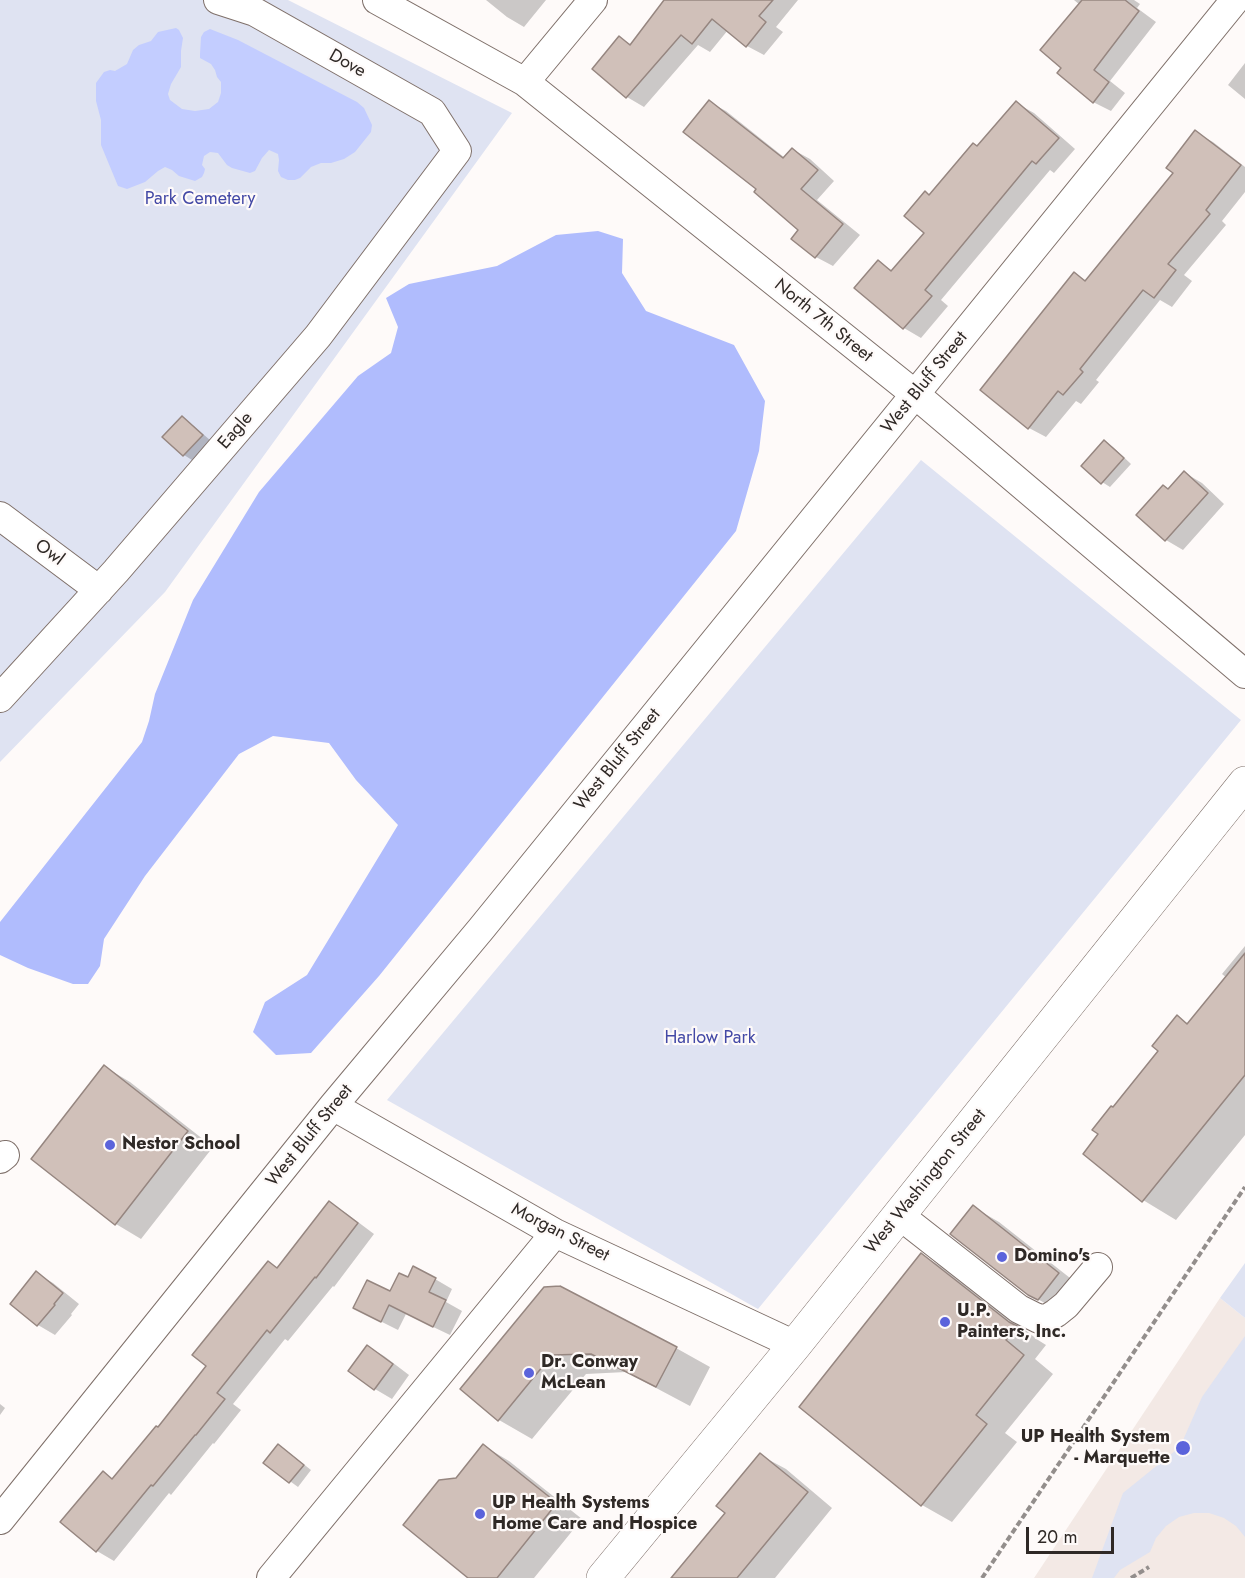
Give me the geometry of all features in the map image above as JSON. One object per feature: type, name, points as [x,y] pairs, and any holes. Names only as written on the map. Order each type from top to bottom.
[{"type":"main road","name":"West Washington Street","points":[[603,1578],[795,1345],[1245,783]]},
{"type":"street","name":"Dove","points":[[218,0],[255,12],[432,112],[457,151]]},
{"type":"street","points":[[525,82],[593,0]]},
{"type":"street","name":"West Bluff Street","points":[[0,1520],[333,1106],[496,911],[1235,0]]},
{"type":"street","name":"North 7th Street","points":[[389,2],[525,82],[916,395],[1245,674]]},
{"type":"street","name":"Eagle","points":[[0,698],[99,590],[318,336],[457,151]]},
{"type":"street","name":"Owl","points":[[0,516],[99,590]]},
{"type":"street","name":"Morgan Street","points":[[333,1106],[555,1233],[795,1345]]},
{"type":"street","points":[[899,1215],[1019,1309],[1039,1319],[1048,1318],[1066,1305],[1098,1267]]},
{"type":"street","points":[[271,1578],[555,1233]]},
{"type":"path","points":[[982,1578],[1245,1187]]},
{"type":"path","points":[[1131,1578],[1149,1567]]},
{"type":"shaded area","points":[[176,28],[183,38],[181,67],[168,94],[170,100],[182,109],[195,111],[209,109],[218,102],[221,82],[211,64],[200,58],[201,37],[210,29],[238,40],[357,102],[364,108],[372,125],[371,132],[355,152],[344,159],[311,167],[295,180],[281,177],[278,171],[278,154],[269,150],[255,171],[250,173],[232,168],[218,153],[210,152],[204,156],[202,165],[205,169],[202,177],[195,181],[179,176],[165,167],[145,182],[127,189],[118,186],[101,145],[101,120],[96,101],[96,83],[104,72],[115,71],[127,64],[133,50],[139,45],[151,41],[158,32]]},
{"type":"shaded area","points":[[598,231],[623,239],[622,273],[646,311],[734,345],[765,401],[759,451],[736,531],[379,976],[311,1053],[276,1055],[253,1032],[265,1002],[307,975],[398,825],[356,780],[329,743],[273,736],[239,754],[145,876],[104,939],[100,966],[88,984],[73,984],[0,955],[0,922],[142,742],[155,694],[193,600],[259,492],[358,376],[391,353],[398,327],[386,298],[409,284],[497,266],[556,235]]},
{"type":"shaded area","name":"UP Health System - Marquette","points":[[1220,1298],[1245,1318],[1245,1578],[1034,1578]]},
{"type":"green space","name":"Park Cemetery","points":[[0,0],[288,0],[512,113],[165,592],[0,762]]},
{"type":"green space","name":"Harlow Park","points":[[921,460],[1241,720],[758,1309],[387,1100]]},
{"type":"green space","points":[[1245,1263],[1245,1318],[1220,1298]]},
{"type":"green space","points":[[1245,1336],[1245,1537],[1236,1526],[1224,1518],[1209,1513],[1194,1513],[1179,1517],[1166,1526],[1156,1538],[1150,1552],[1120,1570],[1114,1578],[1092,1578],[1123,1493],[1180,1447],[1202,1397]]},
{"type":"building","points":[[664,0],[773,0],[759,16],[766,22],[746,47],[712,19],[692,44],[681,35],[626,98],[592,69],[619,36],[630,45]]},
{"type":"building","points":[[1082,0],[1125,0],[1139,11],[1094,70],[1109,82],[1093,103],[1057,73],[1061,68],[1040,50]]},
{"type":"building","points":[[709,100],[783,158],[792,148],[818,170],[801,189],[843,224],[815,258],[791,239],[798,230],[754,192],[756,189],[683,132]]},
{"type":"building","points":[[1016,101],[1059,138],[1036,164],[1032,161],[925,290],[932,296],[903,329],[854,288],[878,260],[891,271],[924,233],[904,216],[925,191],[929,195],[973,143],[977,146]]},
{"type":"building","points":[[1195,130],[1241,165],[1206,210],[1210,214],[1168,264],[1176,270],[1154,298],[1143,290],[1080,369],[1083,372],[1063,395],[1058,391],[1028,429],[980,390],[1074,272],[1085,281],[1173,173],[1166,168]]},
{"type":"building","points":[[182,416],[203,435],[183,456],[162,437]]},
{"type":"building","points":[[1104,440],[1124,458],[1101,484],[1081,466]]},
{"type":"building","points":[[1184,471],[1208,493],[1165,541],[1136,515],[1163,485],[1168,489]]},
{"type":"building","points":[[1245,953],[1245,1075],[1142,1202],[1083,1154],[1098,1134],[1092,1130],[1158,1051],[1152,1046],[1177,1015],[1187,1024]]},
{"type":"building","name":"Nestor School","points":[[104,1065],[188,1131],[115,1225],[31,1159]]},
{"type":"building","points":[[329,1201],[358,1223],[316,1278],[270,1333],[267,1330],[217,1393],[225,1399],[96,1552],[60,1522],[103,1471],[112,1479],[156,1426],[158,1427],[206,1366],[192,1355],[268,1261],[277,1268]]},
{"type":"building","name":"Domino's","points":[[973,1205],[1059,1273],[1038,1300],[1028,1295],[950,1234]]},
{"type":"building","points":[[921,1253],[1017,1326],[1006,1340],[1024,1355],[976,1415],[987,1424],[921,1506],[799,1407]]},
{"type":"building","points":[[413,1266],[436,1278],[429,1292],[446,1300],[433,1327],[389,1305],[381,1322],[353,1308],[367,1280],[390,1291],[399,1273],[408,1277]]},
{"type":"building","points":[[36,1271],[63,1293],[37,1326],[10,1304]]},
{"type":"building","points":[[560,1286],[677,1347],[656,1387],[591,1354],[552,1355],[498,1421],[460,1389],[544,1287]]},
{"type":"building","points":[[367,1345],[393,1364],[374,1390],[348,1371]]},
{"type":"building","points":[[278,1444],[304,1465],[289,1483],[263,1463]]},
{"type":"building","name":"UP Health Systems Home Care and Hospice","points":[[483,1444],[557,1503],[497,1578],[468,1578],[403,1525],[439,1480],[456,1478]]},
{"type":"building","points":[[760,1453],[808,1492],[737,1578],[671,1578],[725,1513],[716,1506]]},
{"type":"place","name":"Nestor School","points":[[110,1145]]},
{"type":"place","name":"Domino's","points":[[1002,1257]]},
{"type":"place","name":"U.P. Painters, Inc.","points":[[945,1322]]},
{"type":"place","name":"Dr. Conway McLean","points":[[529,1373]]},
{"type":"place","name":"UP Health System - Marquette","points":[[1183,1448]]},
{"type":"place","name":"UP Health Systems Home Care and Hospice","points":[[480,1514]]}]
